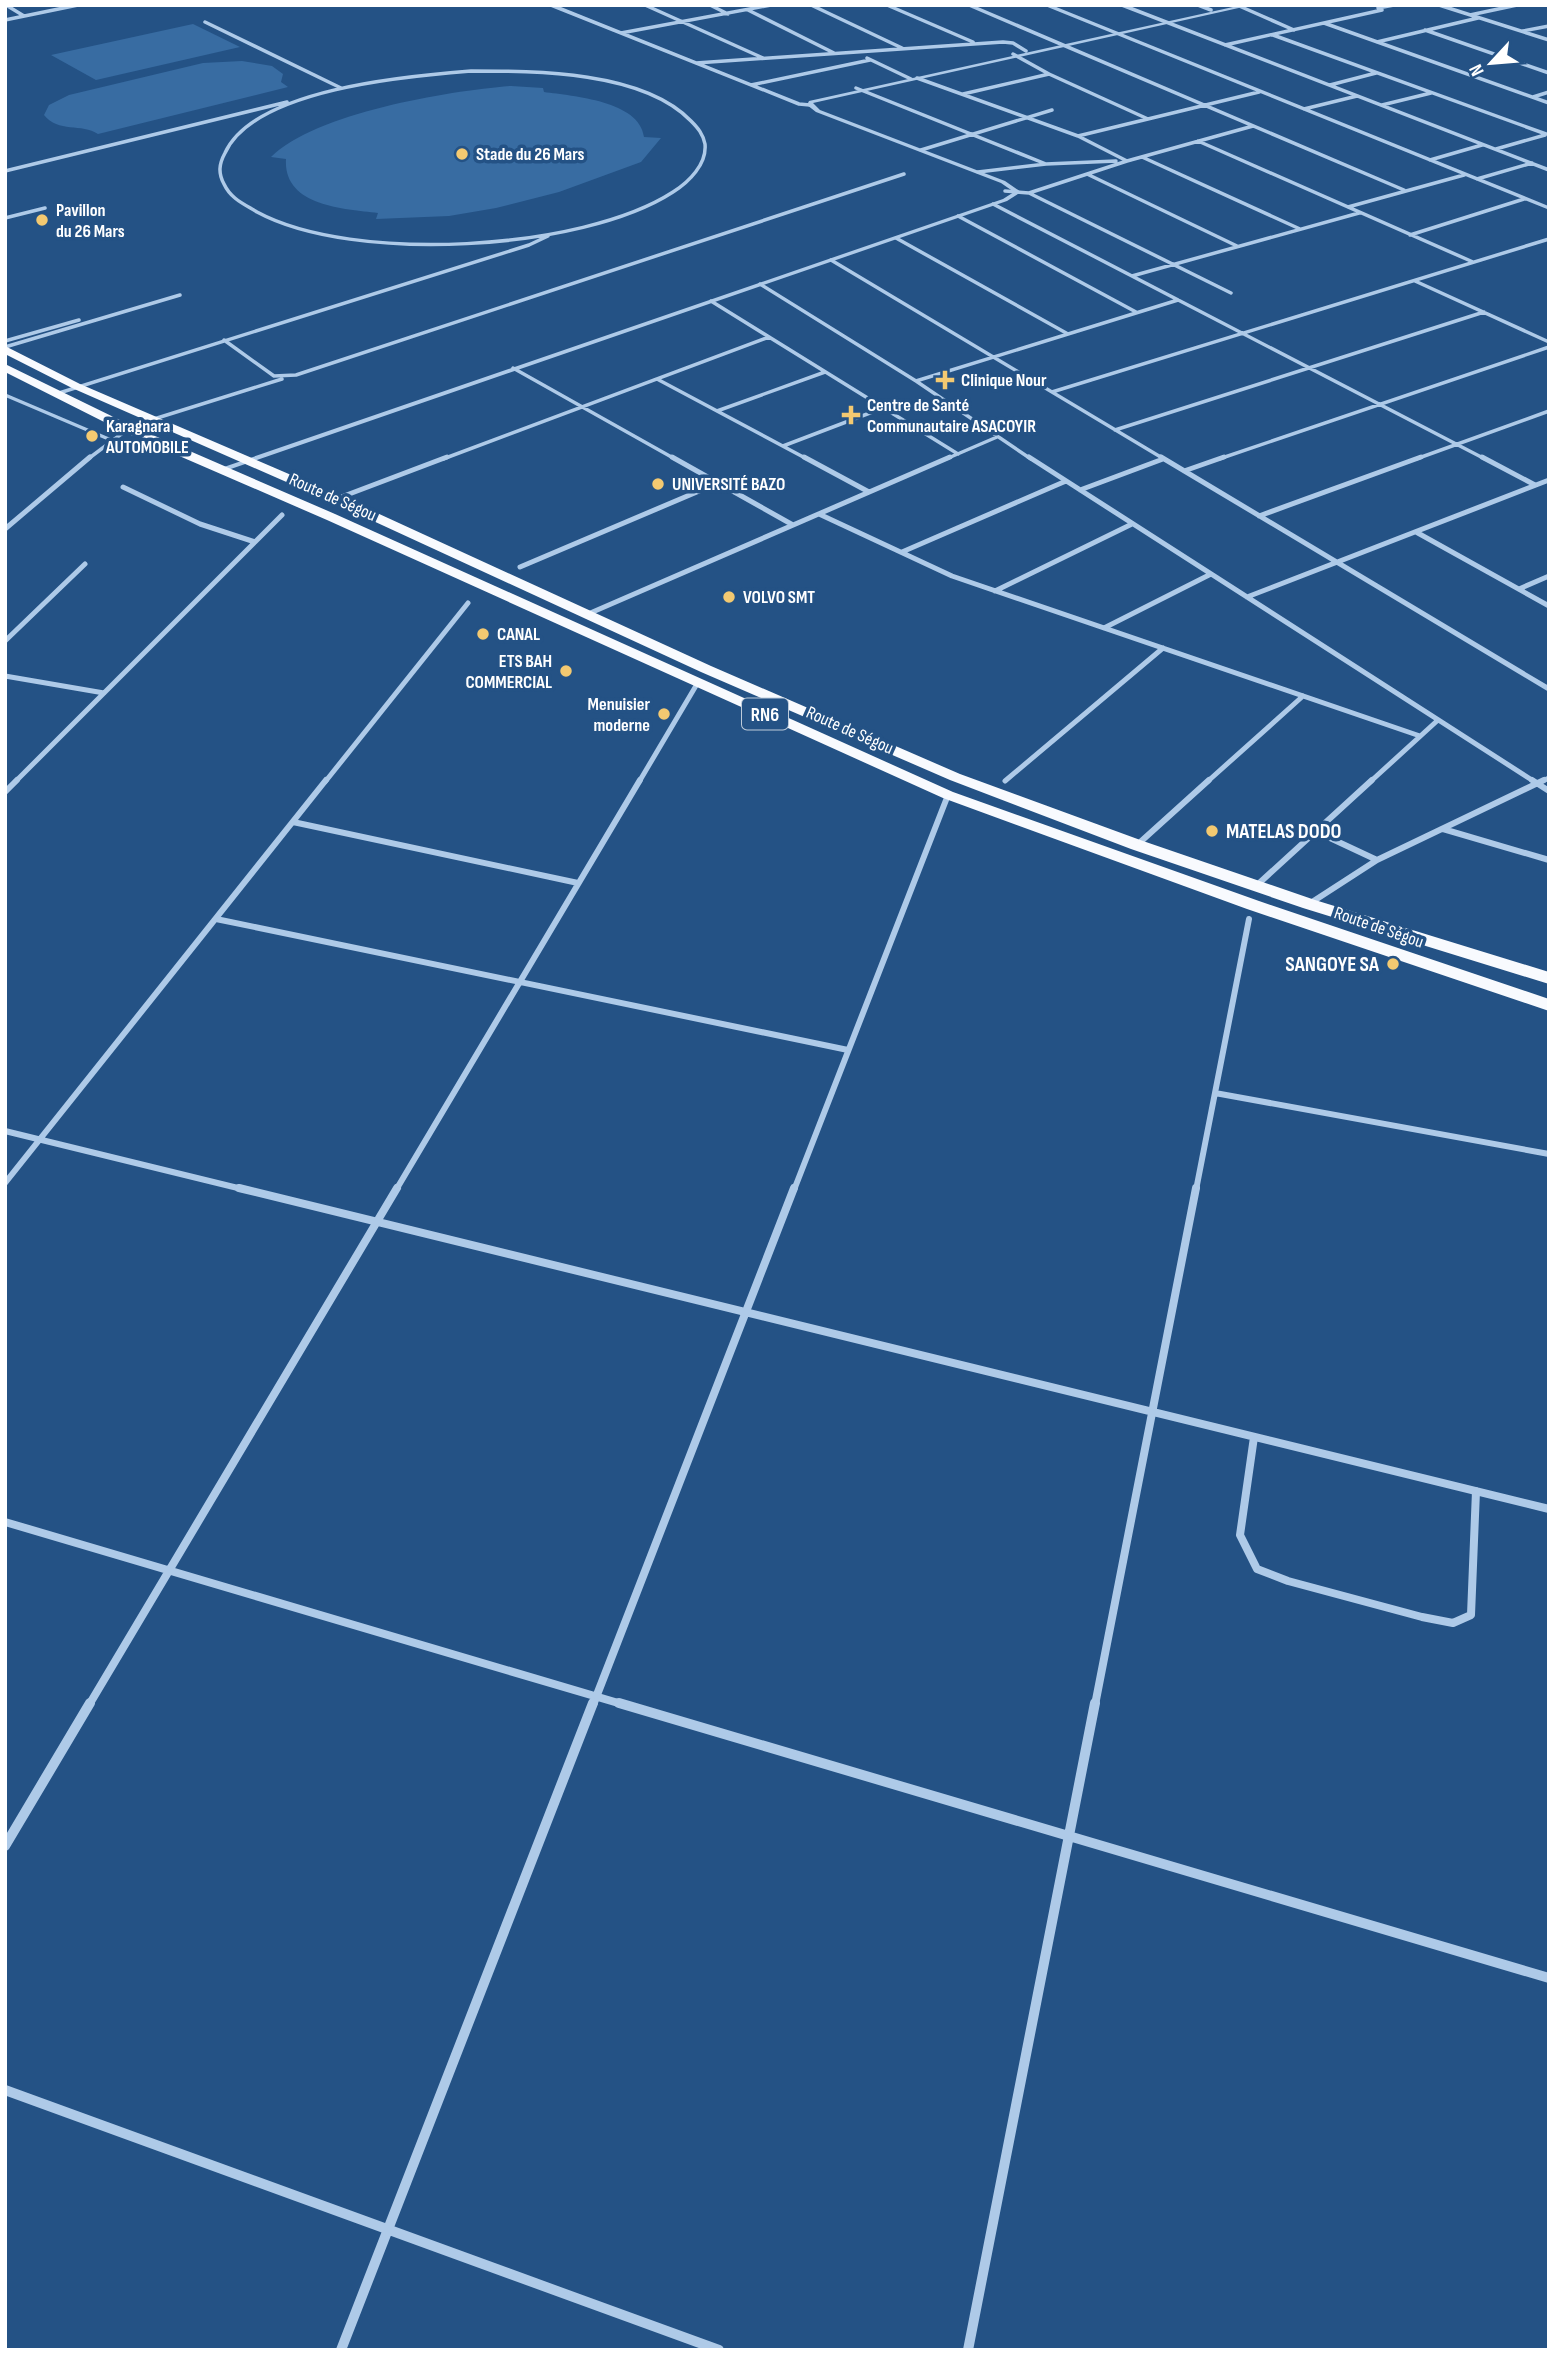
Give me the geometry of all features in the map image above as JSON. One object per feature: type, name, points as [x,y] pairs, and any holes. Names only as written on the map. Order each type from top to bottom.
[{"type":"highway","name":"Route de Ségou","points":[[5,348],[76,386],[336,499],[706,669],[955,777],[1137,845],[1308,904],[1549,978]]},
{"type":"highway","name":"Route de Ségou","points":[[5,366],[128,429],[217,466],[948,795],[1253,905],[1549,1005]]},
{"type":"street","points":[[6,5],[24,16]]},
{"type":"street","points":[[5,20],[78,5]]},
{"type":"street","points":[[551,5],[799,104],[810,112],[994,184],[1005,191],[1029,193],[1231,292]]},
{"type":"street","points":[[645,5],[764,58]]},
{"type":"street","points":[[710,5],[728,14]]},
{"type":"street","points":[[620,33],[771,5]]},
{"type":"street","points":[[811,5],[903,48]]},
{"type":"street","points":[[887,5],[977,43]]},
{"type":"street","points":[[969,5],[1404,190]]},
{"type":"street","points":[[1047,5],[1549,208]]},
{"type":"street","points":[[1122,5],[1549,170]]},
{"type":"street","points":[[1198,5],[1211,10]]},
{"type":"street","points":[[1166,22],[1211,10],[1250,5]]},
{"type":"street","points":[[1225,45],[1383,11],[1370,5]]},
{"type":"street","points":[[1378,8],[1394,5]]},
{"type":"street","points":[[1440,5],[1549,40]]},
{"type":"street","points":[[1469,15],[1517,5]]},
{"type":"street","points":[[799,104],[805,99],[1237,6],[1295,30]]},
{"type":"street","points":[[748,10],[834,53]]},
{"type":"street","points":[[1376,42],[1479,18]]},
{"type":"street","points":[[205,22],[341,88]]},
{"type":"street","points":[[1324,23],[1549,103]]},
{"type":"street","points":[[1522,31],[1549,26]]},
{"type":"street","points":[[1424,30],[1549,73]]},
{"type":"street","points":[[1272,34],[1548,134]]},
{"type":"street","points":[[696,63],[977,43],[1009,42],[1026,51]]},
{"type":"street","points":[[912,78],[1061,45]]},
{"type":"street","points":[[854,52],[912,78],[1078,136],[1127,160]]},
{"type":"street","points":[[1015,55],[1049,74],[1149,119]]},
{"type":"street","points":[[751,85],[870,60]]},
{"type":"street","points":[[446,72],[544,73],[588,78],[634,89],[672,104],[694,122],[702,133],[705,153],[695,173],[685,183],[646,206],[549,235],[438,244],[372,242],[299,228],[268,218],[236,200],[222,181],[219,170],[220,157],[232,139],[273,112],[328,92],[397,78],[446,72]]},
{"type":"street","points":[[1329,85],[1377,72]]},
{"type":"street","points":[[962,94],[1049,74]]},
{"type":"street","points":[[810,105],[818,100],[859,89],[1046,164]]},
{"type":"street","points":[[5,171],[328,92]]},
{"type":"street","points":[[1078,136],[1260,92]]},
{"type":"street","points":[[1532,97],[1549,92]]},
{"type":"street","points":[[1381,105],[1432,93]]},
{"type":"street","points":[[1303,109],[1357,96]]},
{"type":"street","points":[[799,104],[810,105],[818,111],[1013,186],[1017,192]]},
{"type":"street","points":[[921,150],[1052,110]]},
{"type":"street","points":[[1029,193],[1127,160],[1254,126]]},
{"type":"street","points":[[1495,149],[1548,134]]},
{"type":"street","points":[[1198,141],[1473,262]]},
{"type":"street","points":[[1429,160],[1484,145]]},
{"type":"street","points":[[1141,157],[1300,229]]},
{"type":"street","points":[[978,172],[1046,164],[1127,160]]},
{"type":"street","points":[[1476,179],[1532,163]]},
{"type":"street","points":[[154,419],[296,375],[904,174]]},
{"type":"street","points":[[1087,174],[1237,246]]},
{"type":"street","points":[[1348,207],[1465,174]]},
{"type":"street","points":[[217,466],[983,201],[1005,191]]},
{"type":"street","points":[[217,466],[896,238],[993,204],[1017,192]]},
{"type":"street","points":[[1410,234],[1525,199]]},
{"type":"street","points":[[993,204],[1535,485]]},
{"type":"street","points":[[5,216],[43,206]]},
{"type":"street","points":[[1132,276],[1359,212]]},
{"type":"street","points":[[958,216],[1136,312]]},
{"type":"street","points":[[56,394],[529,245],[549,235]]},
{"type":"street","points":[[896,238],[1068,334]]},
{"type":"street","points":[[1052,392],[1549,239]]},
{"type":"street","points":[[831,260],[1549,689]]},
{"type":"street","points":[[1414,280],[1549,342]]},
{"type":"street","points":[[760,284],[916,381],[997,437],[1549,791]]},
{"type":"street","points":[[5,341],[174,292]]},
{"type":"street","points":[[5,348],[180,295]]},
{"type":"street","points":[[916,381],[1178,300]]},
{"type":"street","points":[[711,301],[958,454]]},
{"type":"street","points":[[1115,430],[1484,312]]},
{"type":"street","points":[[336,499],[769,337]]},
{"type":"street","points":[[224,340],[274,376],[296,375]]},
{"type":"street","points":[[1184,471],[1549,347]]},
{"type":"street","points":[[513,368],[793,525]]},
{"type":"street","points":[[718,411],[825,372]]},
{"type":"street","points":[[657,379],[869,492]]},
{"type":"street","points":[[5,395],[111,440]]},
{"type":"street","points":[[783,446],[883,408]]},
{"type":"street","points":[[1259,516],[1549,411]]},
{"type":"street","points":[[5,528],[128,429]]},
{"type":"street","points":[[588,614],[997,437]]},
{"type":"street","points":[[1080,490],[1163,459]]},
{"type":"street","points":[[1247,597],[1549,480]]},
{"type":"street","points":[[902,552],[1066,481]]},
{"type":"street","points":[[520,566],[718,483]]},
{"type":"street","points":[[123,486],[200,524],[255,542]]},
{"type":"street","points":[[819,514],[952,576],[1420,736]]},
{"type":"street","points":[[5,792],[282,516]]},
{"type":"street","points":[[995,591],[1132,523]]},
{"type":"street","points":[[1416,531],[1549,606]]},
{"type":"street","points":[[5,641],[85,564]]},
{"type":"street","points":[[1104,628],[1211,574]]},
{"type":"street","points":[[1518,589],[1549,576]]},
{"type":"street","points":[[5,1183],[468,603]]},
{"type":"street","points":[[1005,781],[1163,648]]},
{"type":"street","points":[[5,676],[104,694]]},
{"type":"street","points":[[5,1846],[697,684]]},
{"type":"street","points":[[1137,845],[1303,696]]},
{"type":"street","points":[[1256,886],[1438,720]]},
{"type":"street","points":[[1308,904],[1377,860],[1549,778]]},
{"type":"street","points":[[341,2350],[948,795]]},
{"type":"street","points":[[293,822],[578,883]]},
{"type":"street","points":[[1442,829],[1549,860]]},
{"type":"street","points":[[1315,831],[1377,860]]},
{"type":"street","points":[[216,919],[849,1050]]},
{"type":"street","points":[[968,2350],[1249,919]]},
{"type":"street","points":[[1215,1093],[1549,1154]]},
{"type":"street","points":[[5,1130],[1549,1509]]},
{"type":"street","points":[[1254,1437],[1240,1535],[1257,1569],[1288,1581],[1422,1617],[1453,1623],[1471,1615],[1476,1491]]},
{"type":"street","points":[[5,1522],[1549,1978]]},
{"type":"street","points":[[5,2090],[719,2350]]},
{"type":"shaded area","points":[[193,24],[240,47],[96,80],[51,55]]},
{"type":"shaded area","points":[[242,61],[272,66],[283,74],[281,82],[288,87],[98,134],[56,124],[44,115],[49,105],[69,95],[203,63]]},
{"type":"shaded area","name":"Stade du 26 Mars","points":[[511,86],[543,88],[544,92],[603,102],[631,115],[640,125],[644,137],[661,138],[641,162],[559,192],[496,208],[449,216],[376,219],[378,213],[333,207],[305,196],[294,187],[288,175],[286,159],[271,157],[319,128],[350,117],[419,99]]},
{"type":"place","name":"Stade du 26 Mars","points":[[462,154]]},
{"type":"place","name":"Pavillon du 26 Mars","points":[[42,220]]},
{"type":"place","name":"Clinique Nour","points":[[945,380]]},
{"type":"place","name":"Centre de Santé Communautaire ASACOYIR","points":[[851,415]]},
{"type":"place","name":"Karagnara AUTOMOBILE","points":[[92,436]]},
{"type":"place","name":"UNIVERSITÉ BAZO","points":[[658,484]]},
{"type":"place","name":"VOLVO SMT","points":[[729,597]]},
{"type":"place","name":"CANAL","points":[[483,634]]},
{"type":"place","name":"ETS BAH COMMERCIAL","points":[[566,671]]},
{"type":"place","name":"Menuisier moderne","points":[[664,714]]},
{"type":"place","name":"MATELAS DODO","points":[[1212,831]]},
{"type":"place","name":"SANGOYE SA","points":[[1393,964]]}]
